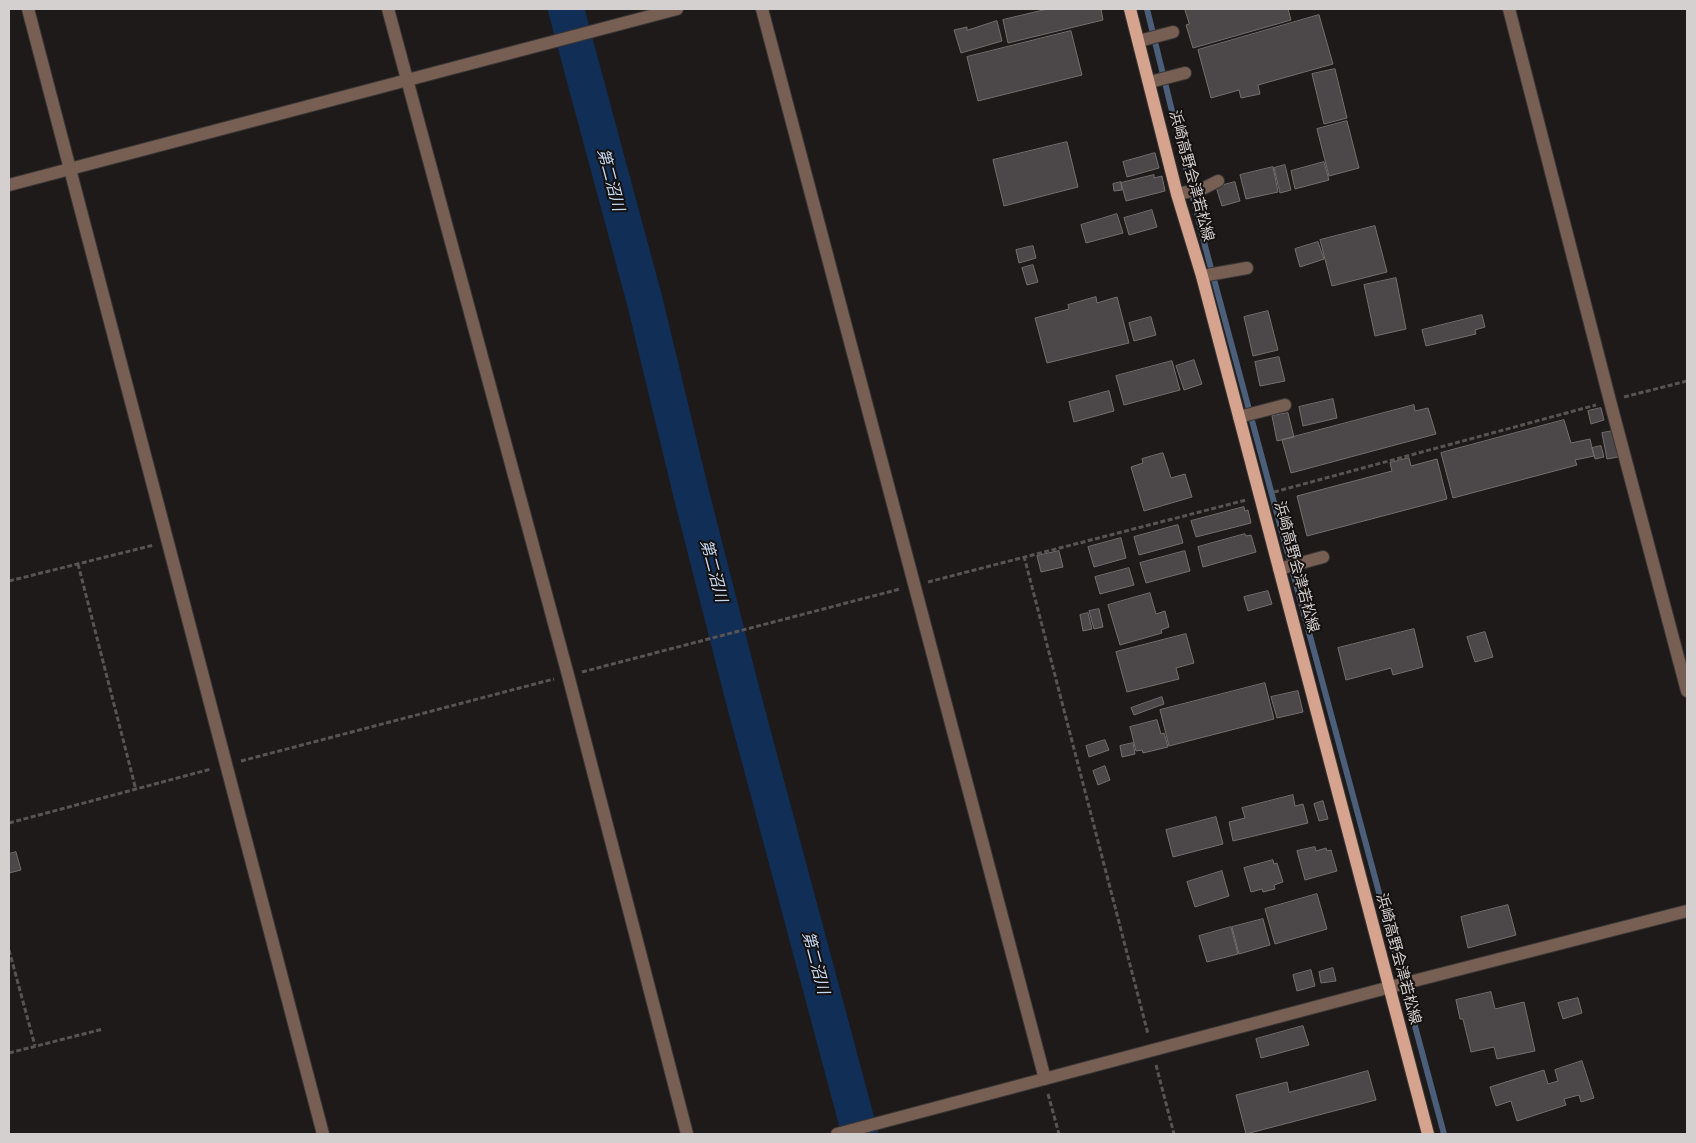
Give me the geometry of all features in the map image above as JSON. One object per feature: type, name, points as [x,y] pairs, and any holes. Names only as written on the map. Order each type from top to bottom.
[{"type":"main road","name":"浜崎高野会津若松線","points":[[1130,9],[1150,82],[1176,194],[1202,276],[1279,569],[1394,987],[1428,1134]]},
{"type":"street","points":[[28,9],[323,1134]]},
{"type":"street","points":[[388,9],[568,675],[687,1134]]},
{"type":"street","points":[[9,185],[677,9]]},
{"type":"street","points":[[762,9],[913,586],[1045,1079]]},
{"type":"street","points":[[1509,9],[1687,691]]},
{"type":"street","points":[[1139,41],[1167,33]]},
{"type":"street","points":[[1150,82],[1185,73]]},
{"type":"street","points":[[1176,194],[1202,189],[1218,181]]},
{"type":"street","points":[[1202,276],[1247,268]]},
{"type":"street","points":[[1239,417],[1284,405]]},
{"type":"street","points":[[1279,569],[1323,558]]},
{"type":"street","points":[[838,1134],[1687,911]]},
{"type":"path","points":[[1279,491],[1687,381]]},
{"type":"path","points":[[9,823],[717,636],[1260,496]]},
{"type":"path","points":[[9,581],[168,541]]},
{"type":"path","points":[[1024,556],[1174,1134]]},
{"type":"path","points":[[78,564],[136,790]]},
{"type":"path","points":[[9,950],[35,1046]]},
{"type":"path","points":[[9,1053],[102,1029]]},
{"type":"path","points":[[1045,1079],[1059,1134]]},
{"type":"building","points":[[1048,9],[1101,9],[1103,20],[1008,43],[1003,20]]},
{"type":"building","points":[[1185,9],[1288,9],[1291,20],[1193,48],[1186,25],[1189,24]]},
{"type":"building","points":[[1319,15],[1333,64],[1258,85],[1260,94],[1241,98],[1239,90],[1211,98],[1198,50]]},
{"type":"building","points":[[997,21],[1002,41],[961,53],[954,30],[967,27],[967,30]]},
{"type":"building","points":[[1071,31],[1082,75],[978,101],[967,57]]},
{"type":"building","points":[[1335,69],[1347,118],[1324,124],[1312,74]]},
{"type":"building","points":[[1347,121],[1359,168],[1329,176],[1317,129]]},
{"type":"building","points":[[1067,142],[1078,187],[1004,206],[993,160]]},
{"type":"building","points":[[1155,153],[1159,168],[1127,177],[1123,162]]},
{"type":"building","points":[[1324,162],[1329,180],[1295,189],[1291,171]]},
{"type":"building","points":[[1285,165],[1291,190],[1280,193],[1274,168]]},
{"type":"building","points":[[1273,167],[1278,192],[1246,199],[1240,175]]},
{"type":"building","points":[[1154,175],[1154,178],[1162,176],[1165,191],[1126,201],[1121,183]]},
{"type":"building","points":[[1121,182],[1122,190],[1114,191],[1113,184]]},
{"type":"building","points":[[1235,182],[1240,201],[1222,206],[1216,187]]},
{"type":"building","points":[[1152,210],[1157,227],[1129,235],[1124,218]]},
{"type":"building","points":[[1117,214],[1123,233],[1086,243],[1081,225]]},
{"type":"building","points":[[1375,226],[1387,272],[1332,286],[1320,240]]},
{"type":"building","points":[[1318,242],[1324,259],[1300,267],[1295,249]]},
{"type":"building","points":[[1033,246],[1036,258],[1019,263],[1016,250]]},
{"type":"building","points":[[1033,265],[1038,282],[1027,285],[1022,268]]},
{"type":"building","points":[[1396,278],[1406,329],[1375,336],[1364,285]]},
{"type":"building","points":[[1096,297],[1097,303],[1117,297],[1129,343],[1047,363],[1035,318],[1069,309],[1068,305]]},
{"type":"building","points":[[1268,311],[1278,350],[1253,356],[1244,317]]},
{"type":"building","points":[[1482,315],[1485,327],[1475,330],[1476,334],[1426,346],[1422,330]]},
{"type":"building","points":[[1151,317],[1156,335],[1134,341],[1129,323]]},
{"type":"building","points":[[1279,357],[1285,381],[1260,386],[1255,362]]},
{"type":"building","points":[[1194,360],[1202,384],[1184,390],[1176,366]]},
{"type":"building","points":[[1172,361],[1180,390],[1124,405],[1116,376]]},
{"type":"building","points":[[1109,391],[1114,411],[1074,422],[1069,402]]},
{"type":"building","points":[[1333,399],[1337,418],[1303,426],[1299,407]]},
{"type":"building","points":[[1414,405],[1415,411],[1428,408],[1436,434],[1291,473],[1282,440]]},
{"type":"building","points":[[1601,408],[1604,420],[1591,424],[1588,411]]},
{"type":"building","points":[[1288,413],[1294,437],[1277,441],[1272,416]]},
{"type":"building","points":[[1564,420],[1571,443],[1590,439],[1594,456],[1575,460],[1577,465],[1453,498],[1441,453]]},
{"type":"building","points":[[1613,431],[1618,457],[1607,459],[1602,433]]},
{"type":"building","points":[[1601,446],[1604,457],[1595,459],[1592,448]]},
{"type":"building","points":[[1163,453],[1171,478],[1185,474],[1192,497],[1144,511],[1131,467],[1143,463],[1142,459]]},
{"type":"building","points":[[1409,458],[1411,466],[1437,459],[1447,499],[1307,536],[1297,496],[1392,471],[1390,463]]},
{"type":"building","points":[[1244,507],[1245,511],[1248,510],[1251,523],[1196,537],[1191,521]]},
{"type":"building","points":[[1178,525],[1183,543],[1139,555],[1134,537]]},
{"type":"building","points":[[1245,534],[1246,536],[1251,535],[1256,552],[1203,567],[1198,547]]},
{"type":"building","points":[[1121,538],[1126,558],[1094,567],[1088,547]]},
{"type":"building","points":[[1059,551],[1063,567],[1041,572],[1037,556]]},
{"type":"building","points":[[1185,551],[1190,571],[1146,583],[1140,563]]},
{"type":"building","points":[[1129,568],[1134,585],[1100,594],[1095,577]]},
{"type":"building","points":[[1268,591],[1272,604],[1248,611],[1244,597]]},
{"type":"building","points":[[1150,593],[1156,614],[1165,611],[1169,627],[1161,630],[1162,633],[1120,645],[1108,605]]},
{"type":"building","points":[[1099,609],[1103,627],[1094,629],[1089,611]]},
{"type":"building","points":[[1088,613],[1092,629],[1083,631],[1080,615]]},
{"type":"building","points":[[1414,629],[1423,667],[1393,675],[1391,668],[1346,680],[1338,648]]},
{"type":"building","points":[[1485,632],[1493,657],[1475,662],[1467,637]]},
{"type":"building","points":[[1186,634],[1194,663],[1176,668],[1179,679],[1127,692],[1116,652]]},
{"type":"building","points":[[1265,683],[1274,719],[1169,746],[1160,710]]},
{"type":"building","points":[[1298,691],[1303,712],[1277,718],[1271,697]]},
{"type":"building","points":[[1162,697],[1164,704],[1134,715],[1131,708]]},
{"type":"building","points":[[1157,720],[1161,734],[1164,733],[1168,747],[1143,753],[1142,750],[1136,751],[1130,727]]},
{"type":"building","points":[[1105,740],[1109,750],[1089,757],[1086,746]]},
{"type":"building","points":[[1133,743],[1135,754],[1122,757],[1120,746]]},
{"type":"building","points":[[1105,766],[1110,780],[1098,785],[1093,771]]},
{"type":"building","points":[[1293,795],[1295,806],[1303,804],[1308,823],[1233,841],[1229,822],[1245,818],[1242,808]]},
{"type":"building","points":[[1323,801],[1328,819],[1319,821],[1314,804]]},
{"type":"building","points":[[1216,817],[1223,844],[1173,857],[1166,830]]},
{"type":"building","points":[[1315,847],[1316,851],[1326,848],[1327,851],[1331,850],[1337,871],[1305,880],[1297,851]]},
{"type":"building","points":[[16,852],[21,870],[9,873],[9,854]]},
{"type":"building","points":[[1273,860],[1274,864],[1277,863],[1283,882],[1274,885],[1275,889],[1263,892],[1262,889],[1251,892],[1244,868]]},
{"type":"building","points":[[1222,871],[1229,896],[1195,907],[1187,882]]},
{"type":"building","points":[[1317,894],[1327,929],[1275,944],[1265,909]]},
{"type":"building","points":[[1508,905],[1516,935],[1468,948],[1461,917]]},
{"type":"building","points":[[1263,919],[1270,945],[1239,954],[1232,927]]},
{"type":"building","points":[[1231,927],[1238,954],[1207,962],[1199,936]]},
{"type":"building","points":[[1333,968],[1336,981],[1321,983],[1319,972]]},
{"type":"building","points":[[1311,970],[1315,986],[1297,991],[1293,975]]},
{"type":"building","points":[[1491,992],[1495,1009],[1524,1002],[1535,1051],[1497,1059],[1494,1047],[1471,1052],[1456,1000]]},
{"type":"building","points":[[1578,998],[1582,1013],[1563,1019],[1558,1003]]},
{"type":"building","points":[[1303,1026],[1309,1045],[1261,1058],[1256,1039]]},
{"type":"building","points":[[1582,1061],[1594,1098],[1581,1102],[1579,1095],[1564,1099],[1566,1105],[1517,1121],[1511,1101],[1496,1106],[1490,1087],[1544,1070],[1548,1084],[1558,1081],[1555,1070]]},
{"type":"building","points":[[1368,1071],[1376,1100],[1246,1134],[1236,1095],[1287,1082],[1289,1092]]},
{"type":"waterway","name":"第二沼川","points":[[566,9],[645,302],[742,693],[860,1134]]},
{"type":"waterway","points":[[1147,9],[1205,246],[1444,1134]]}]
